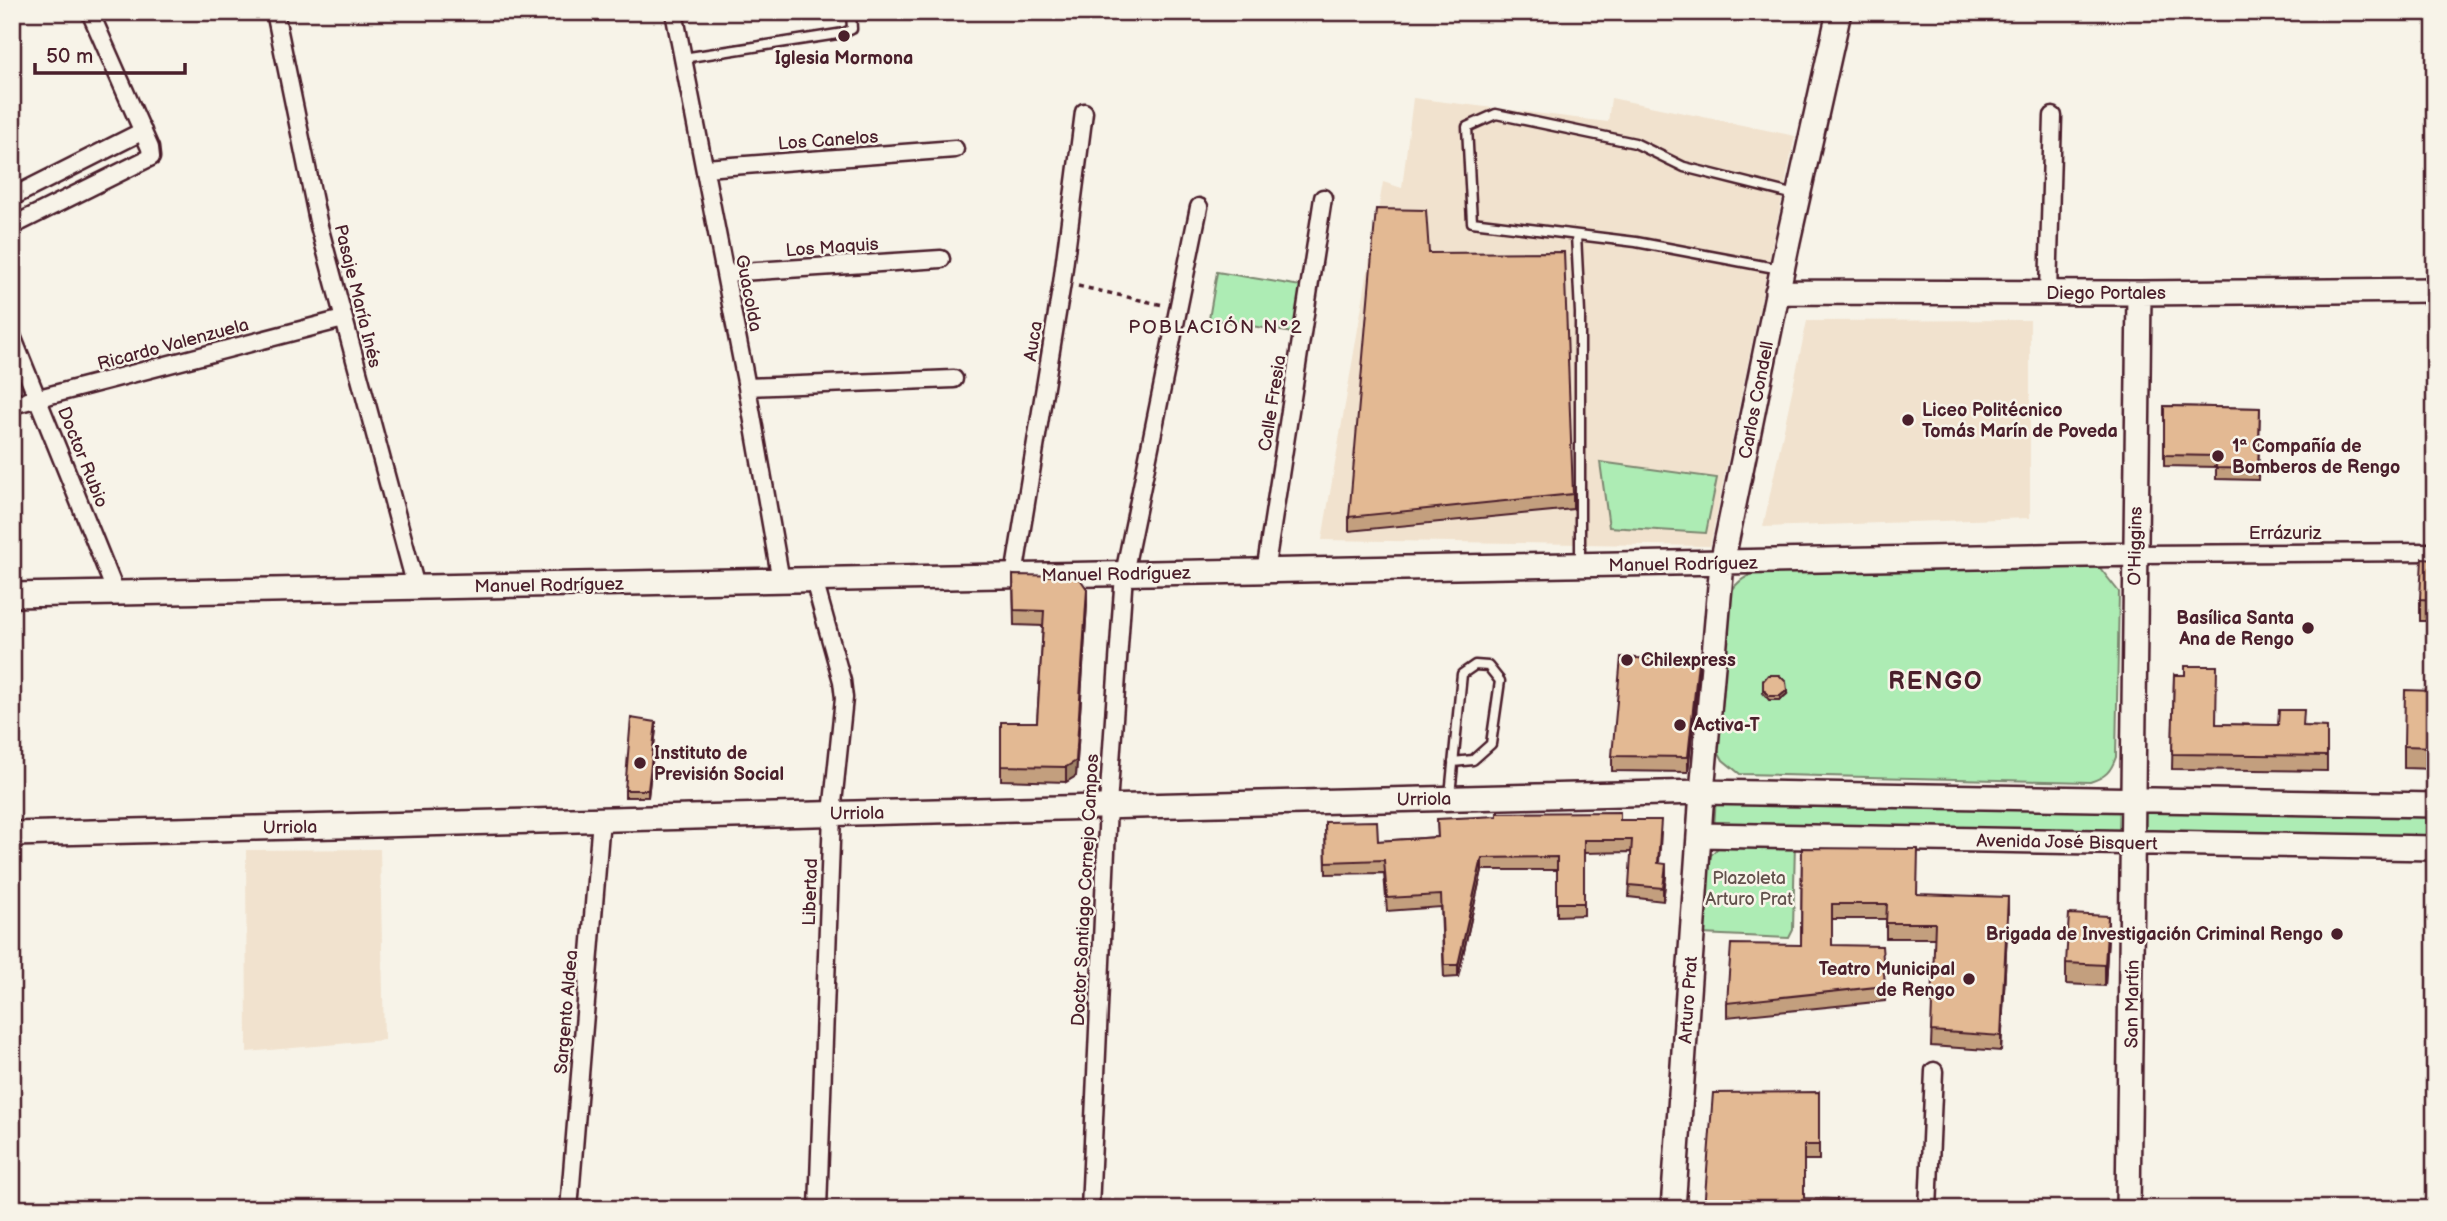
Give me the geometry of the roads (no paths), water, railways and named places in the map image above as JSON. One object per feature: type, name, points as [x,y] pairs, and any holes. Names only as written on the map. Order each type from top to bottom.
[{"type":"main road","name":"Carlos Condell","points":[[1702,792],[1723,563],[1797,196],[1839,12]]},
{"type":"main road","name":"Diego Portales","points":[[1777,292],[2139,293],[2435,290]]},
{"type":"main road","name":"O'Higgins","points":[[2132,799],[2139,293]]},
{"type":"main road","name":"Manuel Rodríguez","points":[[12,595],[2135,554]]},
{"type":"main road","points":[[1702,792],[2435,805]]},
{"type":"main road","name":"Urriola","points":[[12,834],[1702,792]]},
{"type":"main road","name":"Arturo Prat","points":[[1673,1209],[1702,792]]},
{"type":"main road","name":"San Martín","points":[[2128,1209],[2135,844],[2132,799]]},
{"type":"main road","name":"Avenida José Bisquert","points":[[1699,835],[2435,848]]},
{"type":"street","points":[[12,226],[151,157],[143,131],[90,12]]},
{"type":"street","name":"Pasaje María Inés","points":[[275,12],[319,226],[416,587]]},
{"type":"street","name":"Guacolda","points":[[674,12],[747,387],[781,581]]},
{"type":"street","name":"Auca","points":[[1014,576],[1062,283],[1084,112]]},
{"type":"street","points":[[2048,293],[2053,116]]},
{"type":"street","points":[[12,197],[143,131]]},
{"type":"street","name":"Los Canelos","points":[[705,168],[955,149]]},
{"type":"street","name":"Calle Fresia","points":[[1265,572],[1324,198]]},
{"type":"street","name":"Doctor Santiago Cornejo Campos","points":[[1090,1209],[1108,806],[1124,574],[1199,207]]},
{"type":"street","name":"Los Maquis","points":[[725,273],[941,259]]},
{"type":"street","name":"Ricardo Valenzuela","points":[[12,405],[343,319]]},
{"type":"street","name":"Doctor Rubio","points":[[12,336],[116,593]]},
{"type":"street","points":[[747,387],[954,379]]},
{"type":"street","name":"Errázuriz","points":[[2135,554],[2435,552]]},
{"type":"street","name":"Libertad","points":[[814,580],[842,681],[844,698],[832,813],[817,1209]]},
{"type":"street","name":"Sargento Aldea","points":[[569,1209],[601,819]]},
{"type":"street","points":[[1928,1209],[1934,1071]]},
{"type":"lane","points":[[683,58],[844,33],[852,29],[851,12]]},
{"type":"lane","points":[[1782,269],[1636,242],[1472,222],[1466,127],[1496,114],[1635,143],[1684,167],[1797,196]]},
{"type":"lane","points":[[1576,235],[1580,313],[1580,566]]},
{"type":"lane","points":[[1449,798],[1462,674],[1475,665],[1488,666],[1500,681],[1492,744],[1473,760],[1453,762]]},
{"type":"lane","points":[[2427,1209],[2435,1208]]},
{"type":"place","name":"Iglesia Mormona","points":[[844,36]]},
{"type":"place","name":"Liceo Politécnico Tomás Marín de Poveda","points":[[1908,420]]},
{"type":"place","name":"1ª Compañía de Bomberos de Rengo","points":[[2218,456]]},
{"type":"place","name":"Basílica Santa Ana de Rengo","points":[[2308,628]]},
{"type":"place","name":"Chilexpress","points":[[1627,660]]},
{"type":"place","name":"Activa-T","points":[[1680,725]]},
{"type":"place","name":"Instituto de Previsión Social","points":[[640,763]]},
{"type":"place","name":"Brigada de Investigación Criminal Rengo","points":[[2337,934]]},
{"type":"place","name":"Teatro Municipal de Rengo","points":[[1969,979]]},
{"type":"district","name":"POBLACIÓN N°2","points":[[1216,326]]},
{"type":"district","name":"RENGO","points":[[1936,681]]},
{"type":"park label","name":"Plazoleta Arturo Prat","points":[[1749,888]]}]
